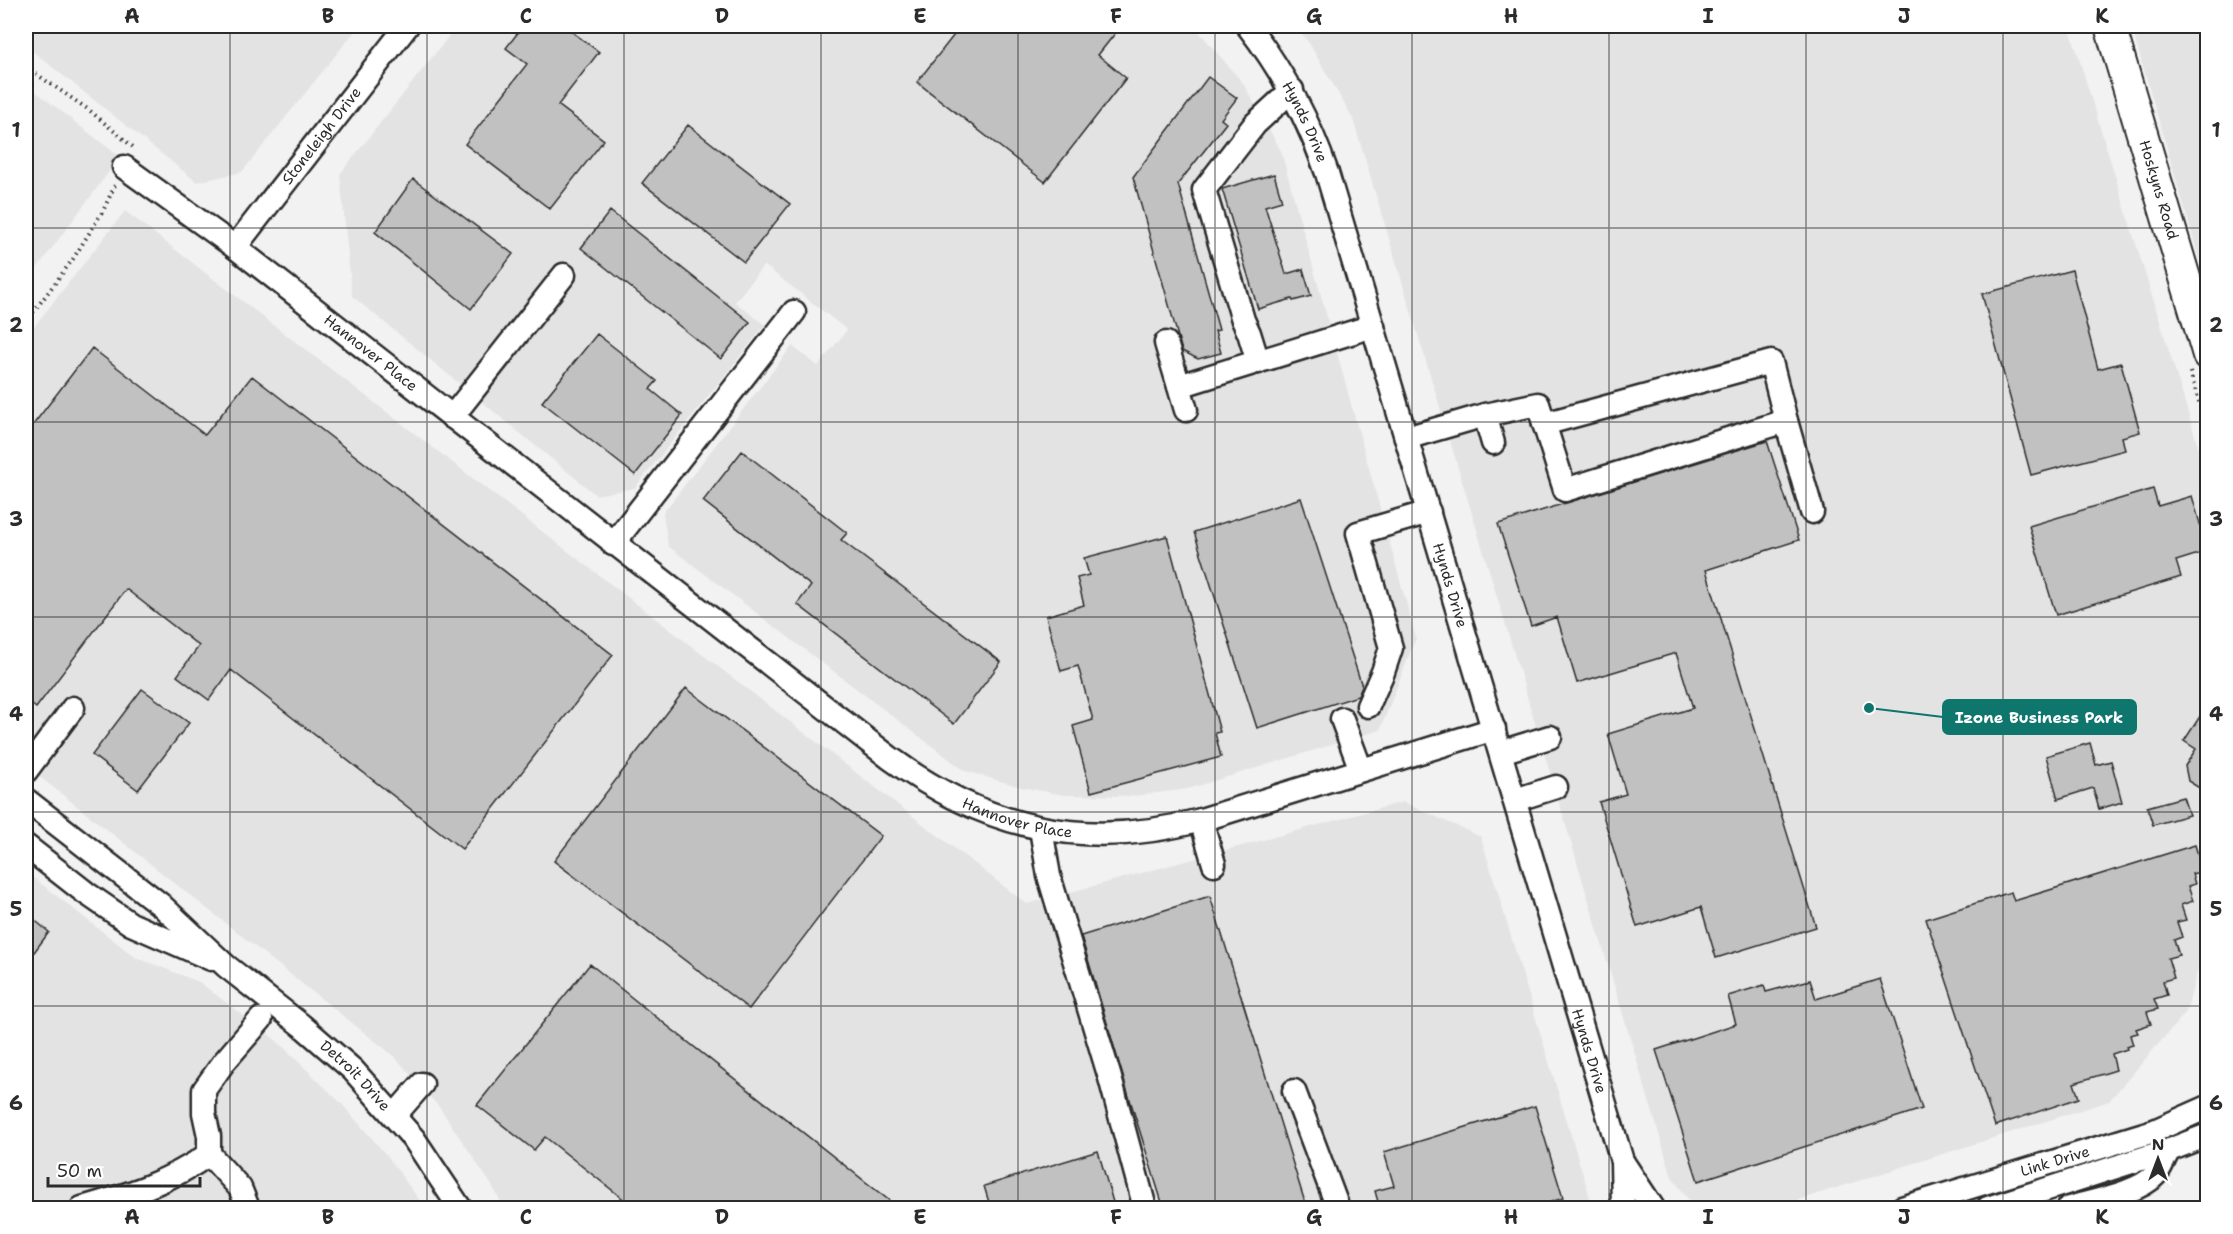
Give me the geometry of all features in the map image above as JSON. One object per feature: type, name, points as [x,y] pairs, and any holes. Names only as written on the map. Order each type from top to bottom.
[{"type":"main road","name":"Hoskyns Road","points":[[2110,26],[2208,355]]},
{"type":"street","name":"Stoneleigh Drive","points":[[235,247],[362,100],[407,26]]},
{"type":"street","name":"Hynds Drive","points":[[1248,26],[1266,49],[1292,90],[1312,130],[1327,173],[1623,1161],[1653,1209]]},
{"type":"street","points":[[1258,362],[1204,190],[1255,124],[1292,90]]},
{"type":"street","name":"Hannover Place","points":[[124,167],[235,247],[613,544],[912,774],[972,807],[1041,829],[1081,833],[1127,833],[1177,826],[1494,729]]},
{"type":"street","points":[[452,417],[564,275]]},
{"type":"street","points":[[613,544],[794,312]]},
{"type":"street","points":[[1179,386],[1373,326]]},
{"type":"street","points":[[1166,343],[1186,410]]},
{"type":"street","points":[[1544,424],[1771,362],[1812,512]]},
{"type":"street","points":[[1406,438],[1485,415],[1538,404],[1565,490],[1786,421]]},
{"type":"street","points":[[1485,415],[1493,443]]},
{"type":"street","points":[[1368,706],[1391,648],[1358,533],[1429,512]]},
{"type":"street","points":[[26,771],[73,708]]},
{"type":"street","points":[[1342,719],[1361,770]]},
{"type":"street","points":[[1501,752],[1550,737]]},
{"type":"street","points":[[1515,800],[1556,787]]},
{"type":"street","name":"Detroit Drive","points":[[26,800],[161,905],[226,966],[353,1070],[395,1115],[431,1162],[460,1209]]},
{"type":"street","points":[[1201,820],[1214,864]]},
{"type":"street","points":[[1041,829],[1049,876],[1110,1078],[1145,1209]]},
{"type":"street","name":"Detroit Drive","points":[[26,846],[86,893],[131,924],[226,966]]},
{"type":"street","points":[[248,1209],[240,1188],[209,1154],[209,1136],[204,1113],[204,1089],[261,1020]]},
{"type":"street","points":[[395,1115],[422,1084]]},
{"type":"street","points":[[1294,1091],[1338,1209]]},
{"type":"street","name":"Link Drive","points":[[1902,1209],[2154,1131],[2208,1107]]},
{"type":"street","name":"Link Drive","points":[[1988,1209],[2208,1135]]},
{"type":"street","points":[[2069,1209],[2143,1184],[2156,1174],[2169,1150]]},
{"type":"street","points":[[82,1209],[135,1193],[170,1178],[209,1154]]},
{"type":"street","name":"Hynds Drive","points":[[1623,1161],[1623,1209]]},
{"type":"path","points":[[26,67],[74,99],[133,148],[133,155],[117,178],[112,195],[96,224],[61,277],[26,322]]},
{"type":"shaded area","points":[[26,26],[359,26],[242,172],[197,182],[26,46]]},
{"type":"shaded area","points":[[457,26],[1194,26],[1243,83],[1281,151],[1416,638],[1380,730],[1188,789],[1133,796],[1064,795],[1021,787],[965,771],[668,546],[663,513],[792,346],[818,366],[847,330],[764,265],[735,302],[765,325],[635,488],[596,495],[352,296],[340,174]]},
{"type":"shaded area","points":[[1295,26],[2069,26],[2208,478],[2207,937],[2186,1012],[2109,1101],[1773,1208],[1704,1208],[1690,1202],[1672,1177],[1353,119],[1309,43]]},
{"type":"shaded area","points":[[2131,26],[2207,26],[2207,285]]},
{"type":"shaded area","points":[[26,84],[120,157],[26,283]]},
{"type":"shaded area","points":[[125,211],[1027,904],[1403,802],[1481,837],[1593,1208],[504,1208],[493,1187],[440,1108],[394,1056],[26,766],[26,337]]},
{"type":"shaded area","points":[[26,872],[135,957],[199,982],[276,1040],[341,1103],[388,1157],[425,1208],[26,1208]]},
{"type":"building","points":[[523,26],[564,26],[599,52],[558,105],[604,140],[550,209],[465,144],[527,64],[506,48]]},
{"type":"building","points":[[961,26],[1121,26],[1098,55],[1126,78],[1045,182],[917,82]]},
{"type":"building","points":[[1208,77],[1237,98],[1221,119],[1226,123],[1178,184],[1219,330],[1215,331],[1221,353],[1198,359],[1182,351],[1133,177]]},
{"type":"building","points":[[688,125],[790,204],[744,262],[642,183]]},
{"type":"building","points":[[1274,174],[1282,201],[1265,206],[1286,274],[1303,269],[1311,296],[1258,309],[1222,189]]},
{"type":"building","points":[[413,179],[513,254],[471,309],[375,232]]},
{"type":"building","points":[[610,211],[750,322],[721,359],[581,248]]},
{"type":"building","points":[[2072,270],[2098,369],[2121,363],[2140,432],[2122,437],[2125,450],[2031,475],[1982,294]]},
{"type":"building","points":[[597,334],[657,381],[650,389],[682,415],[635,475],[542,402]]},
{"type":"building","points":[[92,348],[205,435],[252,376],[613,655],[462,849],[231,670],[209,700],[177,676],[199,646],[126,589],[36,708],[26,700],[26,434]]},
{"type":"building","points":[[1767,441],[1799,540],[1706,570],[1816,927],[1716,958],[1701,907],[1637,927],[1599,802],[1626,794],[1608,734],[1693,708],[1676,653],[1577,683],[1557,617],[1531,626],[1498,524]]},
{"type":"building","points":[[742,451],[847,533],[841,540],[1001,662],[954,724],[797,604],[811,586],[703,501]]},
{"type":"building","points":[[2153,489],[2158,506],[2192,496],[2208,551],[2176,561],[2181,577],[2056,615],[2029,526]]},
{"type":"building","points":[[1301,498],[1362,686],[1358,696],[1257,728],[1194,532]]},
{"type":"building","points":[[1167,536],[1220,732],[1215,733],[1221,757],[1091,792],[1073,726],[1093,720],[1078,666],[1061,671],[1046,616],[1084,605],[1077,578],[1089,575],[1084,558]]},
{"type":"building","points":[[686,688],[881,836],[749,1009],[554,861]]},
{"type":"building","points":[[142,689],[189,723],[138,790],[92,755]]},
{"type":"building","points":[[2208,704],[2208,780],[2201,789],[2188,781],[2185,766],[2196,749],[2184,741]]},
{"type":"building","points":[[2090,743],[2096,765],[2111,761],[2122,802],[2099,809],[2093,788],[2058,799],[2046,756]]},
{"type":"building","points":[[2183,797],[2189,815],[2153,825],[2147,807]]},
{"type":"building","points":[[2195,845],[2203,871],[2192,874],[2195,884],[2188,886],[2193,901],[2181,905],[2186,920],[2177,922],[2182,937],[2174,940],[2179,955],[2168,958],[2174,978],[2163,981],[2167,995],[2154,999],[2158,1009],[2147,1012],[2151,1024],[2136,1029],[2138,1033],[2130,1035],[2133,1045],[2112,1054],[2116,1070],[2074,1083],[2079,1098],[1995,1126],[1926,919],[2011,892],[2014,901]]},
{"type":"building","points":[[1210,896],[1307,1209],[1164,1209],[1127,1090],[1081,936]]},
{"type":"building","points":[[26,913],[49,932],[26,963]]},
{"type":"building","points":[[590,964],[900,1209],[636,1209],[545,1137],[534,1150],[477,1105]]},
{"type":"building","points":[[1880,979],[1922,1109],[1698,1181],[1656,1050],[1736,1024],[1728,996],[1764,985],[1766,992],[1810,980],[1816,999]]},
{"type":"building","points":[[1535,1106],[1563,1198],[1542,1205],[1543,1209],[1380,1209],[1375,1191],[1394,1186],[1384,1152]]},
{"type":"building","points":[[1098,1151],[1115,1209],[991,1209],[984,1186]]},
{"type":"place","name":"Izone Business Park","points":[[1869,708]]}]
